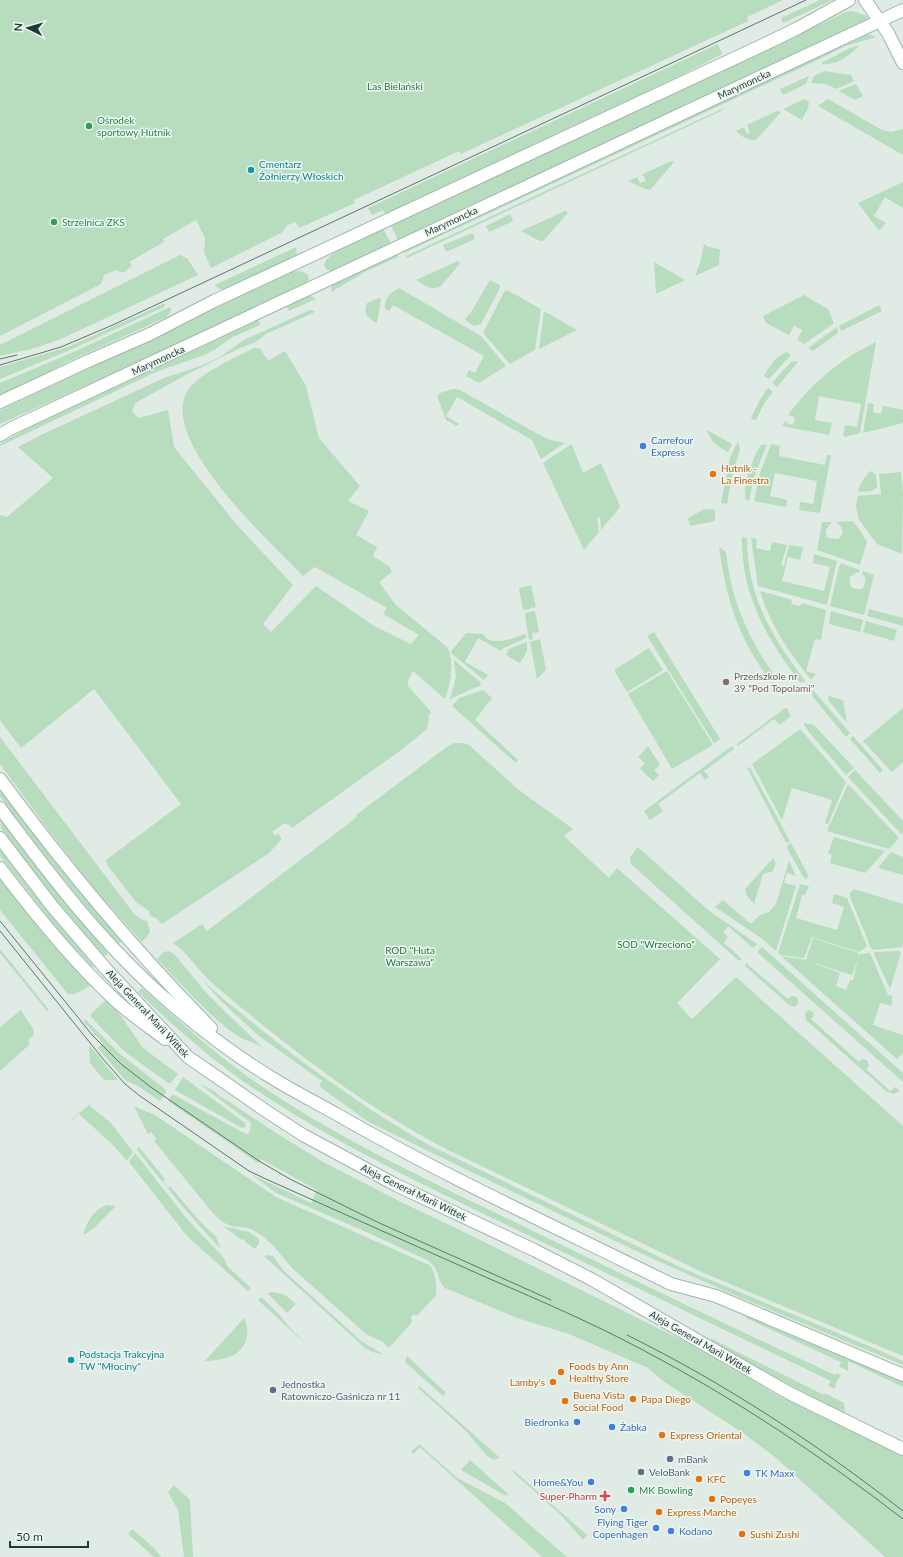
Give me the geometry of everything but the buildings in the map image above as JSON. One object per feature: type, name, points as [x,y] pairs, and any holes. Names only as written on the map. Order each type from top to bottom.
[{"type":"main road","points":[[0,402],[150,334],[214,302],[764,45],[849,0]]},
{"type":"main road","points":[[866,0],[880,21],[903,63]]},
{"type":"main road","name":"Marymoncka","points":[[0,435],[12,428],[903,10]]},
{"type":"main road","points":[[0,779],[34,826],[134,946],[238,1055]]},
{"type":"main road","name":"Aleja Generał Marii Wittek","points":[[0,808],[70,899],[121,957],[141,977],[195,1024],[269,1076],[396,1148],[671,1284],[716,1296],[903,1375]]},
{"type":"main road","name":"Aleja Generał Marii Wittek","points":[[0,838],[52,906],[106,969],[188,1057],[266,1112],[310,1139],[396,1185],[534,1250],[590,1279],[789,1393],[903,1449]]},
{"type":"main road","points":[[0,868],[57,940],[94,979],[115,1000],[188,1057]]},
{"type":"green space","name":"Las Bielański","points":[[0,0],[783,0],[747,17],[748,21],[461,154],[459,151],[354,200],[355,203],[299,228],[296,222],[289,224],[283,232],[211,268],[204,252],[205,238],[196,220],[163,239],[164,242],[129,262],[132,265],[125,272],[116,270],[104,275],[101,284],[0,336]]},
{"type":"green space","points":[[820,0],[833,0],[783,23],[781,18]]},
{"type":"green space","points":[[852,11],[867,16],[868,20],[398,240],[391,226],[846,12]]},
{"type":"green space","points":[[867,34],[877,37],[845,46],[404,253],[403,251]]},
{"type":"green space","points":[[718,44],[722,54],[678,77],[386,214],[383,210],[372,215],[368,208]]},
{"type":"green space","points":[[860,45],[848,56],[838,62],[828,64],[821,63],[850,48]]},
{"type":"green space","points":[[824,71],[851,75],[854,81],[836,89],[826,84],[811,83],[814,76]]},
{"type":"green space","points":[[809,76],[806,84],[783,95],[780,89]]},
{"type":"green space","points":[[856,84],[863,96],[855,100],[839,91]]},
{"type":"green space","points":[[805,99],[809,102],[808,108],[802,120],[783,109]]},
{"type":"green space","points":[[828,99],[882,130],[891,132],[903,129],[903,155],[818,106]]},
{"type":"green space","points":[[724,108],[723,110],[407,258],[406,256]]},
{"type":"green space","points":[[777,111],[781,112],[756,140],[745,138],[736,131],[744,127],[747,134],[750,132],[747,125]]},
{"type":"green space","points":[[671,161],[674,162],[650,190],[628,181],[637,177],[640,183],[646,181],[644,176],[641,175]]},
{"type":"green space","points":[[903,182],[903,208],[885,197],[874,216],[886,223],[879,231],[858,203]]},
{"type":"green space","points":[[565,211],[568,213],[543,241],[540,241],[521,231]]},
{"type":"green space","points":[[510,214],[513,221],[489,232],[486,226]]},
{"type":"green space","points":[[383,229],[391,243],[331,271],[326,269],[324,265],[326,260],[332,254]]},
{"type":"green space","points":[[473,233],[475,239],[446,252],[443,245]]},
{"type":"green space","points":[[704,244],[708,247],[720,249],[719,265],[695,276],[701,260]]},
{"type":"green space","points":[[296,247],[297,255],[293,259],[227,289],[219,289],[215,285]]},
{"type":"green space","points":[[397,253],[398,257],[365,272],[331,292],[332,285],[336,282]]},
{"type":"green space","points":[[180,255],[187,258],[198,275],[61,339],[35,348],[0,356],[0,345]]},
{"type":"green space","points":[[458,261],[460,263],[438,288],[425,286],[416,280]]},
{"type":"green space","points":[[654,262],[685,280],[656,294]]},
{"type":"green space","points":[[292,272],[304,272],[308,275],[309,279],[306,283],[123,369],[0,424],[0,410]]},
{"type":"green space","points":[[490,280],[500,285],[500,288],[481,324],[474,326],[465,320]]},
{"type":"green space","points":[[399,288],[481,336],[506,366],[479,383],[466,376],[469,370],[475,373],[484,356],[393,305],[389,311],[385,309],[388,296]]},
{"type":"green space","points":[[507,290],[541,309],[535,350],[510,364],[483,333],[504,292]]},
{"type":"green space","points":[[804,295],[828,309],[834,323],[804,344],[797,340],[802,330],[794,326],[789,335],[766,323],[763,316]]},
{"type":"green space","points":[[311,296],[316,299],[289,311],[286,305]]},
{"type":"green space","points":[[379,298],[381,299],[377,323],[367,316],[365,310],[367,303]]},
{"type":"green space","points":[[165,304],[164,307],[70,350],[0,379],[0,367],[68,347]]},
{"type":"green space","points":[[879,305],[882,311],[841,331],[839,326]]},
{"type":"green space","points":[[170,307],[171,310],[167,317],[67,362],[38,378],[0,394],[0,383],[78,350]]},
{"type":"green space","points":[[310,310],[315,311],[266,334],[256,342],[238,349],[184,376],[135,403],[132,412],[139,418],[168,410],[174,447],[237,525],[293,585],[263,624],[271,632],[316,586],[374,626],[411,644],[419,635],[383,614],[387,608],[315,567],[303,576],[268,541],[224,492],[205,466],[190,440],[183,417],[185,396],[189,388],[196,381],[215,368],[254,348],[260,348],[268,361],[285,351],[306,386],[319,438],[360,486],[348,501],[369,511],[356,535],[377,547],[373,556],[390,567],[392,572],[379,582],[395,604],[448,648],[451,661],[449,687],[445,699],[413,671],[408,681],[408,686],[431,712],[428,716],[427,729],[401,750],[292,828],[288,824],[283,824],[272,832],[276,836],[277,833],[282,839],[269,853],[162,924],[156,918],[150,916],[149,911],[136,902],[108,866],[106,860],[181,804],[94,689],[21,748],[0,720],[0,515],[7,517],[53,478],[18,447],[164,378],[203,365],[220,357],[244,340]]},
{"type":"green space","points":[[544,311],[577,330],[539,349]]},
{"type":"green space","points":[[258,318],[260,325],[233,337],[202,356],[158,371],[0,446],[0,444],[26,429],[88,398]]},
{"type":"green space","points":[[837,327],[838,333],[813,351],[808,348]]},
{"type":"green space","points":[[876,342],[860,433],[845,437],[843,435],[845,425],[857,427],[861,404],[819,396],[815,420],[832,423],[829,435],[782,426],[787,419],[786,423],[793,425],[795,417],[788,415],[817,382],[838,364]]},
{"type":"green space","points":[[787,352],[791,355],[769,379],[764,376],[773,362],[779,356]]},
{"type":"green space","points":[[791,362],[798,362],[777,387],[772,383]]},
{"type":"green space","points":[[768,388],[773,392],[765,402],[756,420],[752,419],[751,418],[761,398]]},
{"type":"green space","points":[[454,389],[460,390],[550,440],[565,443],[541,459],[532,440],[457,397],[446,416],[459,424],[457,426],[446,420],[437,396],[442,392]]},
{"type":"green space","points":[[868,403],[874,404],[873,412],[881,414],[883,406],[903,410],[903,423],[863,433]]},
{"type":"green space","points":[[707,430],[732,444],[728,452],[715,443]]},
{"type":"green space","points":[[738,441],[740,449],[732,476],[727,504],[721,503],[730,458]]},
{"type":"green space","points":[[767,444],[754,477],[749,501],[746,500],[745,488],[752,464],[761,445]]},
{"type":"green space","points":[[771,444],[780,446],[779,456],[825,465],[827,455],[831,455],[820,513],[799,510],[800,502],[813,504],[817,481],[775,473],[770,496],[787,500],[786,507],[754,501],[760,473]]},
{"type":"green space","points":[[572,445],[583,473],[601,463],[620,506],[601,530],[600,517],[597,518],[599,532],[584,550],[543,463]]},
{"type":"green space","points":[[871,471],[876,475],[877,488],[873,489],[873,491],[858,492],[863,480]]},
{"type":"green space","points":[[901,472],[903,493],[902,554],[877,544],[859,520],[856,506],[858,496],[881,494],[879,474]]},
{"type":"green space","points":[[704,509],[715,510],[715,521],[690,526],[688,518]]},
{"type":"green space","points":[[852,521],[867,542],[860,565],[817,550],[822,522],[832,522],[826,533],[828,538],[838,539],[842,534],[842,529],[840,525],[835,522]]},
{"type":"green space","points":[[742,537],[747,538],[751,579],[764,615],[782,649],[806,682],[800,682],[776,649],[758,614],[746,578]]},
{"type":"green space","points":[[751,538],[757,539],[756,548],[770,551],[772,542],[787,545],[781,565],[784,566],[789,545],[803,547],[800,560],[788,557],[782,581],[824,591],[830,567],[813,563],[814,554],[837,561],[827,605],[758,586]]},
{"type":"green space","points":[[719,547],[726,552],[732,586],[742,618],[749,634],[777,679],[772,683],[742,635],[730,602]]},
{"type":"green space","points":[[841,563],[860,570],[859,573],[855,573],[850,577],[850,585],[853,588],[862,589],[865,583],[865,577],[862,574],[863,571],[874,575],[864,615],[830,606]]},
{"type":"green space","points":[[531,585],[536,607],[525,610],[523,609],[519,588]]},
{"type":"green space","points":[[760,591],[792,600],[791,604],[800,606],[802,603],[826,610],[821,640],[815,639],[806,671],[816,674],[811,680],[781,638],[769,615]]},
{"type":"green space","points":[[869,609],[903,618],[903,626],[867,616]]},
{"type":"green space","points":[[535,611],[539,632],[532,633],[533,639],[529,640],[525,615],[526,613]]},
{"type":"green space","points":[[831,611],[863,620],[860,632],[829,624]]},
{"type":"green space","points":[[866,621],[897,630],[894,641],[863,632]]},
{"type":"green space","points":[[654,632],[720,739],[714,743],[647,636]]},
{"type":"green space","points":[[466,633],[483,634],[486,638],[496,641],[508,640],[524,634],[526,634],[526,638],[502,649],[501,651],[478,638],[465,662],[488,675],[484,680],[451,653]]},
{"type":"green space","points":[[540,639],[546,670],[537,679],[530,642]]},
{"type":"green space","points":[[526,642],[527,650],[520,663],[506,655],[507,650]]},
{"type":"green space","points":[[649,648],[663,670],[627,692],[614,670]]},
{"type":"green space","points":[[454,660],[480,682],[481,685],[450,699],[456,677]]},
{"type":"green space","points":[[667,671],[713,745],[672,769],[628,694]]},
{"type":"green space","points":[[483,690],[492,698],[475,720],[518,760],[516,763],[452,706],[459,698]]},
{"type":"green space","points":[[813,690],[850,733],[846,737],[812,696]]},
{"type":"green space","points":[[829,696],[843,700],[847,723],[828,700]]},
{"type":"green space","points":[[787,708],[791,716],[780,725],[774,719],[738,746],[737,744]]},
{"type":"green space","points":[[903,708],[903,762],[892,772],[863,741]]},
{"type":"green space","points":[[804,723],[814,725],[854,768],[846,775],[808,731]]},
{"type":"green space","points":[[801,730],[846,782],[828,824],[825,824],[832,800],[792,788],[782,820],[752,764]]},
{"type":"green space","points":[[853,736],[883,770],[880,773],[850,739]]},
{"type":"green space","points":[[0,737],[135,915],[147,921],[149,932],[142,942],[92,886],[0,764]]},
{"type":"green space","name":"ROD \"Huta Warszawa\"","points":[[455,743],[469,745],[519,790],[573,829],[564,836],[609,878],[617,868],[720,959],[677,1003],[692,1019],[736,977],[903,1126],[903,1356],[706,1274],[448,1150],[418,1134],[332,1078],[251,1016],[211,983],[186,954],[173,943],[202,924],[207,931],[357,817],[356,815],[448,746]]},
{"type":"green space","points":[[648,746],[660,765],[654,770],[659,775],[653,781],[640,769],[645,763],[638,757]]},
{"type":"green space","points":[[732,746],[734,749],[704,771],[709,777],[705,780],[700,773],[658,804],[663,811],[650,820],[644,811]]},
{"type":"green space","points":[[750,767],[790,841],[786,843],[747,768]]},
{"type":"green space","points":[[855,770],[903,821],[903,832],[901,834],[848,777]]},
{"type":"green space","points":[[848,784],[899,838],[889,849],[827,831]]},
{"type":"green space","points":[[0,790],[52,858],[122,941],[118,944],[43,853],[0,796]]},
{"type":"green space","points":[[0,818],[64,901],[108,953],[104,957],[56,901],[1,828]]},
{"type":"green space","points":[[834,837],[885,851],[865,873],[830,863],[832,855],[828,853]]},
{"type":"green space","points":[[791,843],[808,875],[807,879],[804,878],[788,850],[787,846]]},
{"type":"green space","points":[[0,848],[58,923],[94,966],[92,967],[62,935],[0,856]]},
{"type":"green space","points":[[637,848],[639,848],[708,910],[757,944],[753,948],[728,926],[723,933],[728,937],[724,943],[742,959],[739,961],[631,864],[630,857]]},
{"type":"green space","points":[[891,852],[903,857],[903,875],[878,868]]},
{"type":"green space","points":[[773,858],[776,863],[773,871],[763,874],[754,904],[747,896],[745,889]]},
{"type":"green space","points":[[789,861],[796,876],[787,873],[784,883],[796,886],[776,951],[761,938],[715,907],[723,900],[751,924],[760,915],[769,912],[776,904]]},
{"type":"green space","points":[[0,878],[60,952],[92,985],[75,994],[68,994],[0,910]]},
{"type":"green space","points":[[800,884],[809,886],[805,895],[802,895],[796,918],[837,930],[844,907],[832,903],[834,894],[847,898],[867,946],[859,952],[812,937],[804,958],[780,955],[778,953]]},
{"type":"green space","points":[[854,889],[903,904],[902,947],[874,950],[871,948],[850,897],[850,893]]},
{"type":"green space","points":[[813,938],[859,953],[858,958],[860,954],[870,953],[888,995],[892,996],[892,1006],[880,1003],[873,1025],[903,1035],[903,1053],[897,1059],[781,956],[806,960]],"holes":[[[858,959],[853,980],[850,980],[846,990],[836,986],[840,973],[808,961],[852,975]]]},
{"type":"green space","points":[[762,947],[903,1073],[903,1082],[757,952]]},
{"type":"green space","points":[[0,949],[49,1010],[47,1011],[0,953]]},
{"type":"green space","points":[[169,951],[174,954],[208,995],[264,1049],[236,1035],[205,1009],[185,989],[157,959],[164,952]]},
{"type":"green space","points":[[900,951],[901,953],[890,989],[874,954],[875,952]]},
{"type":"green space","points":[[746,963],[788,999],[791,996],[795,996],[798,999],[798,1004],[794,1007],[789,1005],[745,966]]},
{"type":"green space","points":[[197,974],[224,999],[315,1071],[359,1102],[427,1144],[684,1269],[876,1349],[903,1361],[903,1365],[739,1297],[651,1258],[367,1121],[319,1086],[322,1081],[259,1036],[220,1000]]},
{"type":"green space","points":[[142,988],[202,1041],[249,1078],[330,1128],[429,1181],[835,1375],[836,1373],[841,1375],[836,1383],[835,1389],[828,1386],[831,1381],[421,1184],[303,1120],[229,1071],[205,1052],[138,992]]},
{"type":"green space","points":[[107,999],[121,1016],[143,1048],[178,1074],[171,1083],[168,1083],[125,1052],[91,1017],[91,1014]]},
{"type":"green space","points":[[21,1010],[33,1029],[34,1034],[28,1041],[30,1044],[0,1071],[0,1027]]},
{"type":"green space","points":[[808,1010],[813,1012],[814,1015],[811,1019],[859,1062],[862,1059],[867,1060],[869,1065],[866,1069],[890,1091],[895,1087],[900,1091],[894,1094],[886,1091],[806,1020],[805,1014]]},
{"type":"green space","points":[[85,1019],[120,1054],[165,1089],[166,1092],[160,1101],[138,1086],[125,1080],[98,1048],[103,1043],[84,1022]]},
{"type":"green space","points":[[89,1045],[118,1080],[104,1080],[90,1063]]},
{"type":"green space","points":[[183,1077],[245,1123],[246,1127],[242,1128],[175,1090]]},
{"type":"green space","points":[[202,1085],[214,1091],[323,1162],[686,1342],[779,1396],[903,1455],[903,1557],[885,1557],[775,1457],[743,1433],[663,1381],[648,1368],[569,1334],[517,1318],[445,1288],[440,1281],[436,1270],[427,1260],[276,1193],[251,1174],[311,1203],[317,1190],[261,1159],[258,1163],[168,1101],[172,1095],[174,1095],[242,1132],[247,1134],[250,1132],[250,1122]]},
{"type":"green space","points":[[89,1105],[111,1123],[133,1152],[127,1161],[114,1146],[79,1114],[70,1121]]},
{"type":"green space","points":[[134,1106],[155,1115],[276,1197],[429,1265],[435,1275],[436,1295],[418,1315],[413,1315],[411,1318],[412,1322],[389,1348],[383,1342],[366,1334],[291,1267],[274,1247],[259,1233],[244,1227],[229,1225],[218,1218],[154,1141],[156,1138],[151,1132],[148,1134]]},
{"type":"green space","points":[[139,1147],[165,1179],[163,1181],[168,1188],[170,1186],[195,1216],[216,1237],[221,1249],[188,1213],[157,1175],[137,1150]]},
{"type":"green space","points":[[135,1153],[187,1219],[223,1257],[228,1267],[251,1288],[248,1291],[187,1236],[129,1162]]},
{"type":"green space","points":[[107,1205],[116,1206],[93,1229],[83,1235],[86,1225],[94,1213]]},
{"type":"green space","points":[[223,1226],[249,1232],[259,1239],[259,1243],[255,1249],[245,1242],[245,1239],[242,1240]]},
{"type":"green space","points":[[264,1256],[273,1256],[283,1270],[361,1341],[383,1354],[372,1352],[365,1348]]},
{"type":"green space","points":[[274,1292],[285,1295],[296,1304],[287,1313],[267,1293]]},
{"type":"green space","points":[[261,1297],[279,1314],[290,1328],[310,1348],[258,1300]]},
{"type":"green space","points":[[745,1316],[903,1381],[903,1387],[848,1361],[848,1371],[839,1366],[841,1362],[746,1318]]},
{"type":"green space","points":[[244,1318],[247,1334],[244,1345],[241,1349],[232,1356],[204,1362]]},
{"type":"green space","points":[[712,1339],[824,1395],[825,1393],[844,1403],[845,1414],[763,1371],[711,1340]]},
{"type":"green space","points":[[407,1356],[446,1393],[443,1396],[405,1362]]},
{"type":"green space","points":[[419,1386],[500,1458],[494,1460],[487,1456],[466,1431],[418,1388]]},
{"type":"green space","points":[[419,1444],[457,1478],[505,1503],[567,1557],[542,1557],[420,1447],[413,1454],[411,1452]]},
{"type":"green space","points":[[470,1460],[508,1494],[506,1496],[461,1470]]},
{"type":"green space","points":[[512,1469],[587,1535],[583,1540],[561,1515],[514,1473]]},
{"type":"green space","points":[[174,1485],[190,1500],[193,1557],[184,1557],[178,1510],[168,1492]]},
{"type":"green space","points":[[132,1529],[155,1549],[161,1557],[154,1557],[128,1534]]},
{"type":"tram line","points":[[0,365],[61,347],[115,324],[806,0]]},
{"type":"tram line","points":[[0,359],[17,355]]},
{"type":"tram line","points":[[0,921],[93,1036],[121,1064],[152,1088],[259,1161],[290,1179],[375,1221],[551,1300]]},
{"type":"tram line","points":[[0,931],[103,1059],[125,1084],[140,1096],[249,1171],[566,1312],[641,1349],[710,1387],[776,1428],[840,1472],[903,1519]]},
{"type":"tram line","points":[[627,1335],[700,1374],[770,1416],[838,1462],[903,1511]]},
{"type":"place","name":"Ośrodek sportowy Hutnik","points":[[89,126]]},
{"type":"place","name":"Cmentarz Żołnierzy Włoskich","points":[[251,170]]},
{"type":"place","name":"Strzelnica ZKS","points":[[54,222]]},
{"type":"place","name":"Carrefour Express","points":[[643,446]]},
{"type":"place","name":"Hutnik - La Finestra","points":[[713,474]]},
{"type":"place","name":"Przedszkole nr 39 \"Pod Topolami\"","points":[[726,682]]},
{"type":"place","name":"Podstacja Trakcyjna TW \"Młociny\"","points":[[71,1360]]},
{"type":"place","name":"Foods by Ann Healthy Store","points":[[561,1372]]},
{"type":"place","name":"Lamby's","points":[[553,1382]]},
{"type":"place","name":"Jednostka Ratowniczo-Gaśnicza nr 11","points":[[273,1390]]},
{"type":"place","name":"Papa Diego","points":[[633,1399]]},
{"type":"place","name":"Buena Vista Social Food","points":[[565,1401]]},
{"type":"place","name":"Biedronka","points":[[577,1422]]},
{"type":"place","name":"Żabka","points":[[612,1427]]},
{"type":"place","name":"Express Oriental","points":[[662,1435]]},
{"type":"place","name":"mBank","points":[[670,1459]]},
{"type":"place","name":"VeloBank","points":[[641,1472]]},
{"type":"place","name":"TK Maxx","points":[[747,1473]]},
{"type":"place","name":"KFC","points":[[699,1479]]},
{"type":"place","name":"Home&You","points":[[591,1482]]},
{"type":"place","name":"MK Bowling","points":[[631,1490]]},
{"type":"place","name":"Super-Pharm","points":[[605,1496]]},
{"type":"place","name":"Popeyes","points":[[712,1499]]},
{"type":"place","name":"Sony","points":[[624,1509]]},
{"type":"place","name":"Express Marche","points":[[659,1512]]},
{"type":"place","name":"Flying Tiger Copenhagen","points":[[656,1528]]},
{"type":"place","name":"Kodano","points":[[671,1531]]},
{"type":"place","name":"Sushi Zushi","points":[[742,1534]]},
{"type":"park label","name":"SOD \"Wrzeciono\"","points":[[656,944]]}]
